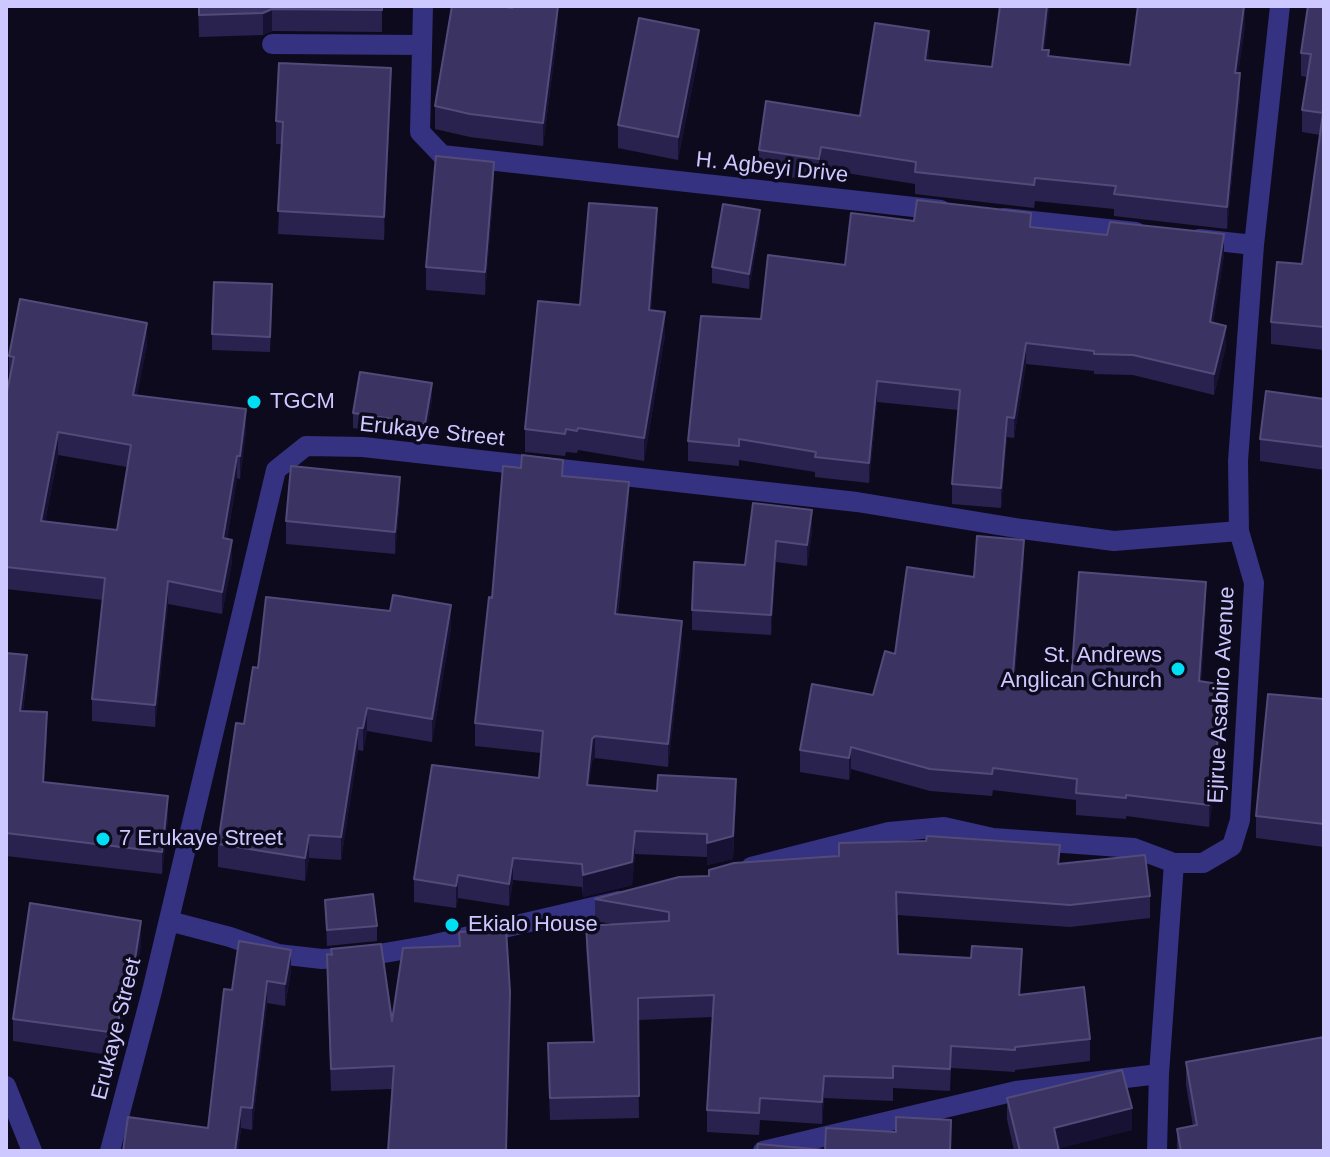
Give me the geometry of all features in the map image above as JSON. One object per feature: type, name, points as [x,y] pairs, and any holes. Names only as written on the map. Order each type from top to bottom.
[{"type":"street","name":"H. Agbeyi Drive","points":[[423,6],[420,132],[442,155],[958,212]]},
{"type":"street","name":"Ejirue Asabiro Avenue","points":[[1174,863],[1203,863],[1232,846],[1240,820],[1254,583],[1239,531],[1238,461],[1254,245],[1280,6]]},
{"type":"street","points":[[272,44],[422,45]]},
{"type":"street","points":[[989,216],[1254,245]]},
{"type":"street","name":"Erukaye Street","points":[[110,1151],[169,921],[276,470],[306,446],[363,447],[857,502],[1114,541],[1239,531]]},
{"type":"street","points":[[726,873],[889,832],[944,827],[993,838],[1134,848],[1174,863],[1159,1074],[1157,1151]]},
{"type":"street","points":[[169,921],[278,954],[322,959],[361,957],[551,919],[638,896]]},
{"type":"street","points":[[763,1151],[1016,1091],[1159,1074]]},
{"type":"street","points":[[6,1086],[32,1151]]},
{"type":"building","points":[[199,6],[382,6],[382,10],[272,9],[263,13],[199,15]]},
{"type":"building","points":[[452,6],[558,6],[543,123],[470,114],[435,106]]},
{"type":"building","points":[[1000,6],[1047,6],[1042,50],[1049,50],[1048,56],[1130,65],[1138,6],[1244,6],[1235,73],[1240,73],[1227,207],[1114,194],[1116,186],[1035,178],[1034,185],[915,172],[916,162],[821,147],[819,159],[759,150],[766,101],[860,116],[875,23],[929,31],[925,60],[992,67]]},
{"type":"building","points":[[1308,6],[1324,6],[1324,327],[1271,322],[1277,262],[1302,264],[1323,113],[1302,110],[1311,54],[1301,53]]},
{"type":"building","points":[[639,18],[699,30],[678,137],[618,125]]},
{"type":"building","points":[[279,63],[391,68],[384,217],[278,211],[283,122],[276,121]]},
{"type":"building","points":[[436,156],[494,162],[485,272],[426,267]]},
{"type":"building","points":[[917,200],[1031,213],[1030,227],[1107,235],[1110,222],[1224,234],[1210,322],[1226,326],[1214,374],[1133,355],[1094,354],[1094,351],[1026,343],[1014,418],[1007,417],[1001,488],[952,484],[960,390],[877,381],[869,463],[815,457],[816,452],[739,439],[739,446],[688,441],[701,316],[761,319],[768,255],[845,265],[851,213],[914,221]]},
{"type":"building","points":[[589,203],[657,208],[649,310],[665,312],[644,438],[578,428],[577,431],[566,429],[565,434],[525,429],[538,301],[580,305]]},
{"type":"building","points":[[723,204],[760,210],[749,274],[712,267]]},
{"type":"building","points":[[214,282],[272,284],[270,337],[212,334]]},
{"type":"building","points":[[20,299],[147,323],[133,395],[246,409],[223,538],[232,540],[222,592],[168,581],[155,705],[92,699],[105,578],[6,567],[6,397],[14,357],[9,356]],"holes":[[[58,432],[131,445],[117,530],[41,521]]]},
{"type":"building","points":[[360,372],[432,383],[425,424],[353,413]]},
{"type":"building","points":[[1266,391],[1324,399],[1324,447],[1260,439]]},
{"type":"building","points":[[522,455],[563,460],[562,476],[629,482],[615,614],[682,621],[668,744],[595,736],[592,739],[587,785],[657,791],[658,775],[736,779],[733,836],[707,843],[707,834],[635,831],[632,862],[583,875],[582,864],[513,858],[509,884],[458,875],[456,886],[414,879],[432,765],[539,778],[543,731],[475,723],[489,597],[492,598],[503,466],[521,468]]},
{"type":"building","points":[[291,466],[400,477],[395,532],[286,521]]},
{"type":"building","points":[[753,503],[812,510],[807,545],[776,541],[771,615],[692,610],[694,562],[745,565]]},
{"type":"building","points":[[977,536],[1024,540],[1013,674],[1071,681],[1079,572],[1206,582],[1199,681],[1225,685],[1209,805],[1126,795],[1126,798],[1076,793],[1077,779],[993,768],[992,774],[930,769],[851,747],[849,758],[800,750],[812,684],[873,695],[885,651],[895,654],[907,567],[974,577]]},
{"type":"building","points":[[393,595],[451,605],[432,719],[367,708],[363,728],[358,728],[341,837],[309,835],[305,858],[218,844],[236,723],[244,724],[253,667],[258,668],[266,597],[390,611]]},
{"type":"building","points":[[6,653],[27,655],[20,711],[47,712],[43,782],[168,796],[162,852],[6,833]]},
{"type":"building","points":[[1268,694],[1324,699],[1324,824],[1256,816]]},
{"type":"building","points":[[927,836],[1060,845],[1058,864],[1145,855],[1150,896],[1070,905],[896,892],[898,954],[971,958],[972,946],[1022,949],[1019,995],[1084,987],[1090,1039],[1015,1047],[1015,1050],[951,1046],[950,1069],[893,1066],[893,1078],[824,1076],[822,1102],[760,1098],[759,1113],[707,1110],[714,995],[638,998],[639,1096],[550,1098],[548,1043],[594,1042],[586,926],[669,921],[669,912],[595,899],[679,877],[709,876],[709,870],[734,863],[839,856],[839,843],[926,841]]},
{"type":"building","points":[[373,894],[377,926],[327,930],[325,900]]},
{"type":"building","points":[[30,903],[141,921],[133,972],[126,970],[117,1033],[13,1019]]},
{"type":"building","points":[[506,929],[510,992],[506,1151],[388,1151],[394,1066],[331,1069],[327,954],[332,955],[331,949],[381,944],[392,1021],[403,948],[460,946],[459,932]]},
{"type":"building","points":[[239,941],[291,950],[285,984],[267,981],[252,1108],[241,1107],[235,1151],[123,1151],[128,1117],[208,1128],[224,989],[232,990]]},
{"type":"building","points":[[1324,1037],[1324,1151],[1181,1151],[1177,1129],[1197,1125],[1186,1062]]},
{"type":"building","points":[[1122,1070],[1132,1108],[1054,1128],[1059,1151],[1020,1151],[1007,1098]]},
{"type":"building","points":[[896,1117],[951,1120],[950,1151],[757,1151],[758,1144],[825,1150],[826,1128],[896,1132]]},
{"type":"place","name":"TGCM","points":[[254,402]]},
{"type":"place","name":"St. Andrews Anglican Church","points":[[1178,669]]},
{"type":"place","name":"7 Erukaye Street","points":[[103,839]]},
{"type":"place","name":"Ekialo House","points":[[452,925]]}]
